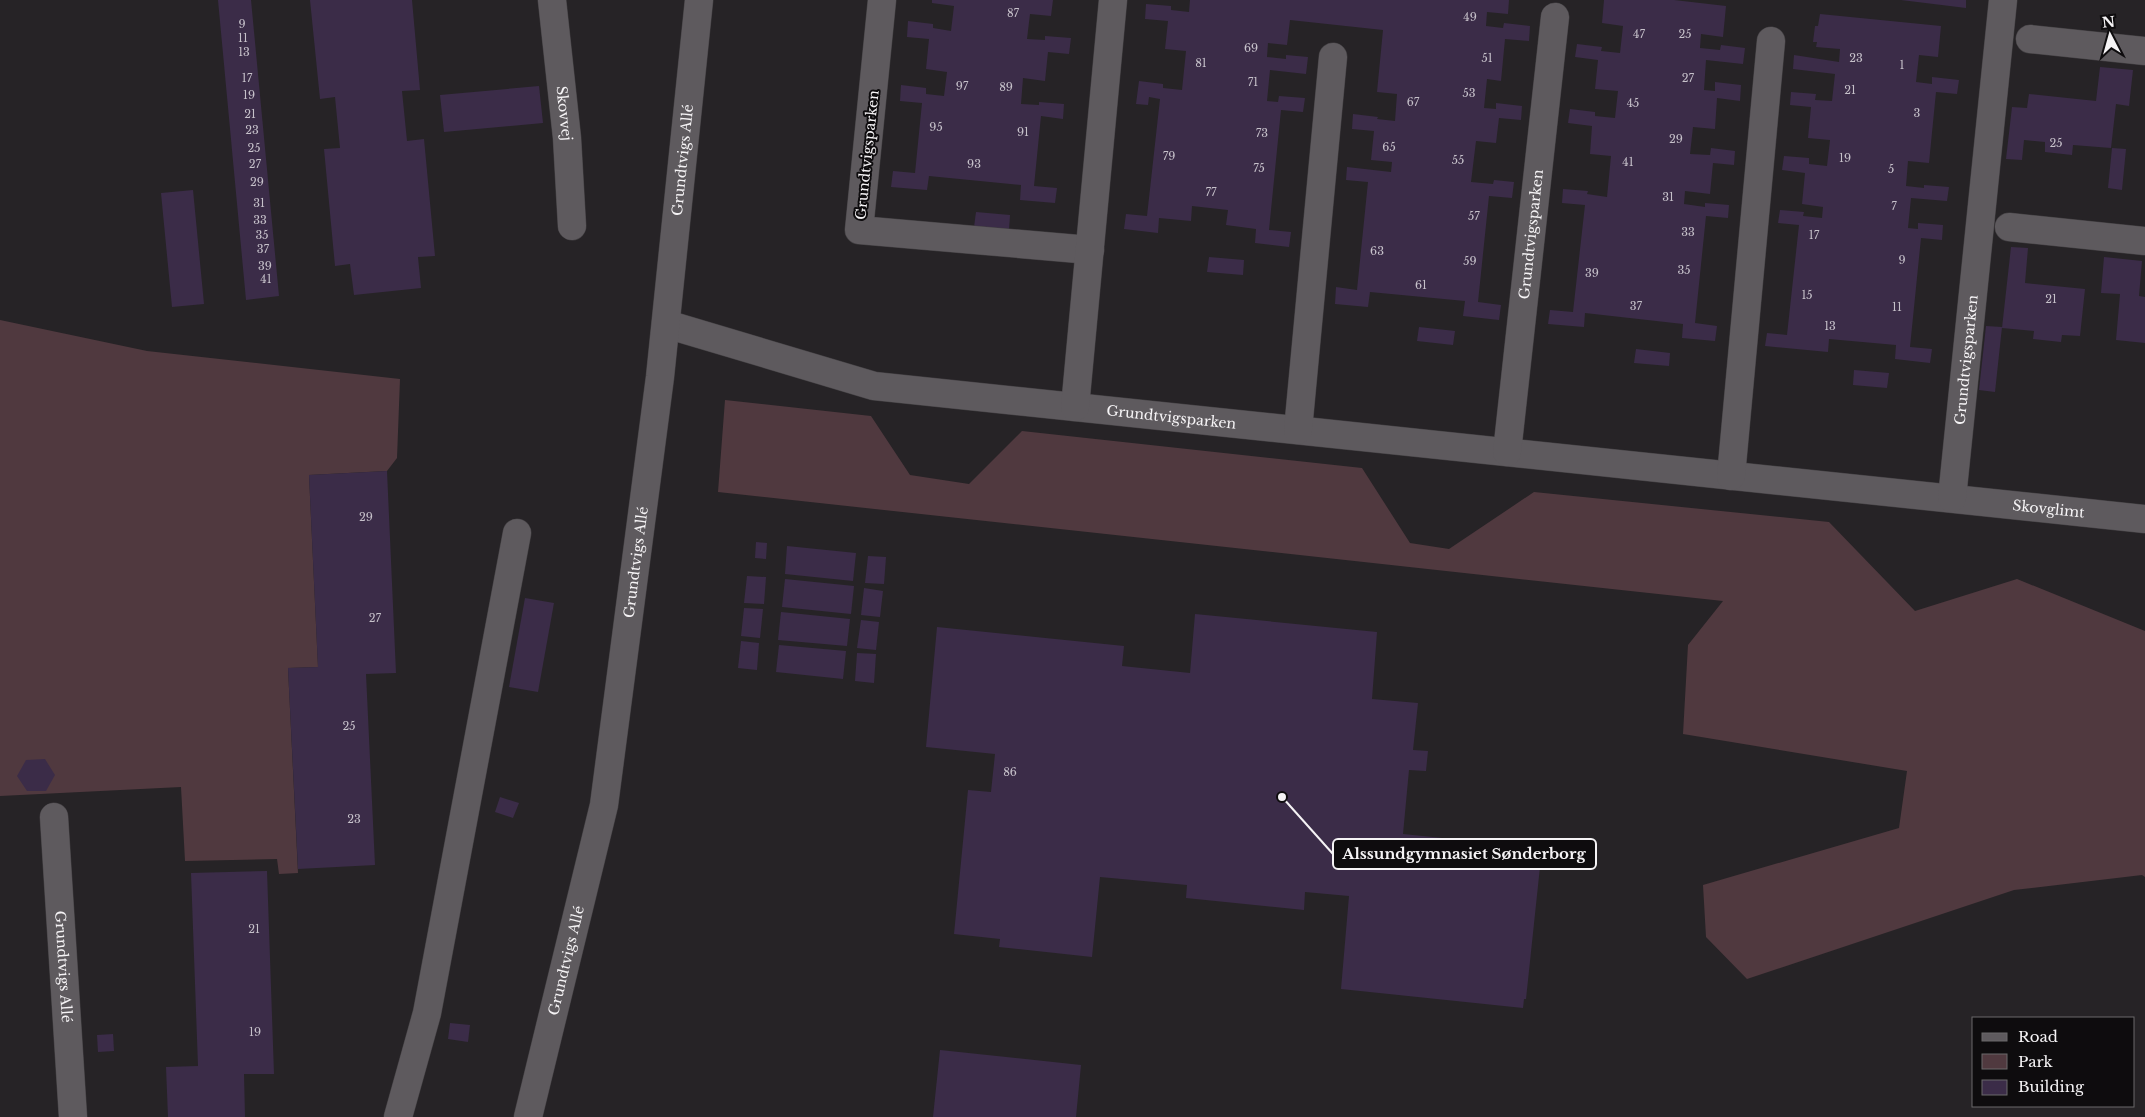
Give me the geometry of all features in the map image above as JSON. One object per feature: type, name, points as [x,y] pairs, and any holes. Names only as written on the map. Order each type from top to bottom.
[{"type":"street","name":"Skovvej","points":[[552,0],[566,129],[572,226]]},
{"type":"street","name":"Grundtvigs Allé","points":[[528,1117],[604,805],[666,324],[699,0]]},
{"type":"street","name":"Grundtvigsparken","points":[[882,0],[860,230],[1090,250]]},
{"type":"street","points":[[1075,407],[1113,0]]},
{"type":"street","name":"Grundtvigsparken","points":[[666,324],[874,386],[1952,498],[2003,0]]},
{"type":"street","name":"Grundtvigsparken","points":[[1507,452],[1555,17]]},
{"type":"street","points":[[2030,39],[2145,51]]},
{"type":"street","points":[[1731,476],[1771,41]]},
{"type":"street","points":[[1298,430],[1333,57]]},
{"type":"street","points":[[2009,227],[2145,241]]},
{"type":"street","name":"Skovglimt","points":[[1952,498],[2145,518]]},
{"type":"street","points":[[398,1117],[427,1014],[517,532]]},
{"type":"street","name":"Grundtvigs Allé","points":[[54,817],[74,1117]]},
{"type":"green space","points":[[0,320],[147,351],[400,379],[397,458],[387,471],[309,475],[318,667],[288,668],[298,873],[279,874],[277,859],[185,861],[181,787],[0,796]]},
{"type":"green space","points":[[725,400],[871,416],[910,475],[969,484],[1022,431],[1362,468],[1410,543],[1449,549],[1534,492],[1829,522],[1915,611],[2017,579],[2145,631],[2145,877],[2142,875],[2014,890],[1747,979],[1706,937],[1703,885],[1899,828],[1907,771],[1683,734],[1688,645],[1723,601],[718,492]]},
{"type":"building","points":[[218,0],[251,0],[279,296],[246,300]]},
{"type":"building","points":[[310,0],[412,0],[420,90],[402,91],[407,141],[424,139],[435,256],[418,257],[421,288],[354,295],[350,264],[335,266],[324,149],[340,148],[335,97],[320,99]]},
{"type":"building","points":[[932,0],[1053,0],[1051,16],[1030,14],[1027,39],[1045,40],[1045,36],[1071,38],[1069,54],[1048,52],[1045,81],[1023,78],[1021,104],[1039,105],[1039,102],[1064,104],[1063,119],[1041,116],[1034,186],[1057,188],[1055,203],[1020,200],[1021,185],[929,176],[927,190],[891,187],[893,171],[915,173],[922,103],[900,101],[901,85],[926,88],[926,94],[944,96],[947,72],[926,69],[929,39],[907,37],[908,21],[933,24],[933,28],[951,31],[954,6],[932,3]]},
{"type":"building","points":[[1190,0],[1509,0],[1508,14],[1487,12],[1486,26],[1503,28],[1504,23],[1530,26],[1529,41],[1505,39],[1501,81],[1487,79],[1484,108],[1496,109],[1496,103],[1522,106],[1521,120],[1499,118],[1496,143],[1476,141],[1471,182],[1493,184],[1494,180],[1514,182],[1512,198],[1489,196],[1478,302],[1501,305],[1499,320],[1463,316],[1465,301],[1370,292],[1368,307],[1335,304],[1336,287],[1357,290],[1368,182],[1346,180],[1347,167],[1391,172],[1392,162],[1371,160],[1374,131],[1352,129],[1353,114],[1395,121],[1397,94],[1377,92],[1383,30],[1290,20],[1287,45],[1268,43],[1267,57],[1286,59],[1286,55],[1308,57],[1306,74],[1270,70],[1267,101],[1278,102],[1279,96],[1305,98],[1303,112],[1281,110],[1269,230],[1291,232],[1289,247],[1255,243],[1256,229],[1226,225],[1228,210],[1192,206],[1191,221],[1159,218],[1158,233],[1124,229],[1126,214],[1147,216],[1160,99],[1149,97],[1148,105],[1136,104],[1139,81],[1163,84],[1163,88],[1182,90],[1186,51],[1165,49],[1168,21],[1145,19],[1146,4],[1171,6],[1171,10],[1189,12]]},
{"type":"building","points":[[1604,0],[1674,0],[1726,6],[1723,37],[1701,34],[1700,48],[1720,50],[1721,45],[1745,48],[1743,64],[1706,60],[1704,90],[1715,91],[1715,82],[1741,85],[1740,101],[1717,98],[1715,129],[1693,127],[1690,154],[1710,155],[1711,148],[1735,151],[1734,165],[1713,163],[1710,194],[1685,191],[1684,204],[1705,207],[1705,203],[1729,205],[1728,218],[1706,216],[1695,323],[1717,326],[1715,341],[1682,338],[1683,324],[1585,313],[1584,327],[1548,324],[1550,310],[1573,312],[1585,205],[1562,203],[1563,189],[1588,191],[1587,194],[1607,197],[1611,156],[1590,154],[1592,126],[1568,123],[1570,109],[1595,112],[1595,116],[1615,118],[1618,91],[1595,89],[1598,60],[1575,57],[1577,44],[1602,47],[1601,51],[1620,53],[1623,26],[1602,23]]},
{"type":"building","points":[[1901,0],[1966,0],[1966,8]]},
{"type":"building","points":[[1820,14],[1941,26],[1938,57],[1919,55],[1916,82],[1932,84],[1932,77],[1959,80],[1957,94],[1936,92],[1929,163],[1908,161],[1906,186],[1924,188],[1924,185],[1949,187],[1947,201],[1911,198],[1908,228],[1918,229],[1918,223],[1943,225],[1942,240],[1921,238],[1910,347],[1932,349],[1930,363],[1895,359],[1896,345],[1829,339],[1828,352],[1765,346],[1767,333],[1787,335],[1799,225],[1778,223],[1780,210],[1804,212],[1803,216],[1822,218],[1823,207],[1802,204],[1805,173],[1782,170],[1784,156],[1809,158],[1809,164],[1827,166],[1830,140],[1808,138],[1811,107],[1790,105],[1791,92],[1816,94],[1815,100],[1832,101],[1835,74],[1793,69],[1794,55],[1839,62],[1840,49],[1816,47],[1817,42],[1813,42],[1815,26],[1818,26]]},
{"type":"building","points":[[2100,67],[2133,70],[2129,106],[2116,104],[2111,148],[2073,145],[2072,155],[2045,152],[2045,142],[2024,140],[2022,160],[2006,159],[2012,107],[2027,108],[2029,94],[2096,101]]},
{"type":"building","points":[[539,86],[543,123],[444,132],[440,95]]},
{"type":"building","points":[[2112,148],[2126,149],[2122,190],[2108,188]]},
{"type":"building","points":[[193,190],[204,304],[172,307],[161,193]]},
{"type":"building","points":[[976,212],[1010,215],[1009,230],[974,227]]},
{"type":"building","points":[[2011,247],[2028,248],[2025,283],[2085,289],[2080,336],[2062,335],[2061,342],[2033,339],[2034,331],[2002,328]]},
{"type":"building","points":[[1209,257],[1244,260],[1243,275],[1207,272]]},
{"type":"building","points":[[2104,257],[2142,261],[2139,296],[2145,297],[2145,343],[2116,340],[2120,294],[2101,293]]},
{"type":"building","points":[[1986,326],[2002,327],[1995,392],[1979,390]]},
{"type":"building","points":[[1419,327],[1455,331],[1453,345],[1417,341]]},
{"type":"building","points":[[1636,349],[1670,353],[1669,366],[1634,363]]},
{"type":"building","points":[[1854,370],[1889,373],[1887,388],[1853,385]]},
{"type":"building","points":[[387,471],[396,673],[366,674],[375,865],[298,869],[288,668],[318,667],[309,475]]},
{"type":"building","points":[[756,542],[767,543],[766,559],[755,558]]},
{"type":"building","points":[[787,546],[856,553],[853,581],[785,574]]},
{"type":"building","points":[[868,556],[886,557],[884,584],[865,583]]},
{"type":"building","points":[[747,576],[766,577],[764,604],[744,603]]},
{"type":"building","points":[[785,579],[854,586],[851,614],[782,607]]},
{"type":"building","points":[[864,588],[883,591],[880,617],[861,615]]},
{"type":"building","points":[[525,598],[554,603],[538,692],[509,687]]},
{"type":"building","points":[[744,608],[763,609],[760,638],[741,636]]},
{"type":"building","points":[[781,612],[850,619],[847,646],[778,640]]},
{"type":"building","points":[[1195,614],[1377,632],[1372,699],[1418,703],[1413,750],[1428,751],[1426,771],[1409,770],[1403,834],[1542,848],[1526,999],[1524,999],[1523,1008],[1341,989],[1349,896],[1305,892],[1304,910],[1186,898],[1187,885],[1100,877],[1092,957],[999,947],[1000,939],[954,934],[968,790],[991,792],[995,754],[926,747],[937,627],[1124,646],[1122,666],[1190,673]]},
{"type":"building","points":[[861,620],[879,622],[876,650],[857,648]]},
{"type":"building","points":[[741,641],[759,643],[757,670],[738,668]]},
{"type":"building","points":[[779,645],[846,651],[843,679],[776,672]]},
{"type":"building","points":[[857,653],[876,654],[874,683],[855,681]]},
{"type":"building","points":[[45,759],[55,775],[46,791],[27,791],[17,776],[26,760]]},
{"type":"building","points":[[500,797],[519,803],[513,818],[495,812]]},
{"type":"building","points":[[267,871],[274,1074],[244,1074],[245,1117],[168,1117],[166,1067],[198,1066],[191,873]]},
{"type":"building","points":[[450,1023],[470,1025],[468,1042],[448,1039]]},
{"type":"building","points":[[113,1034],[114,1051],[98,1052],[97,1035]]},
{"type":"building","points":[[940,1050],[1081,1065],[1076,1117],[933,1117]]},
{"type":"place","name":"Alssundgymnasiet Sønderborg","points":[[1282,797]]}]
